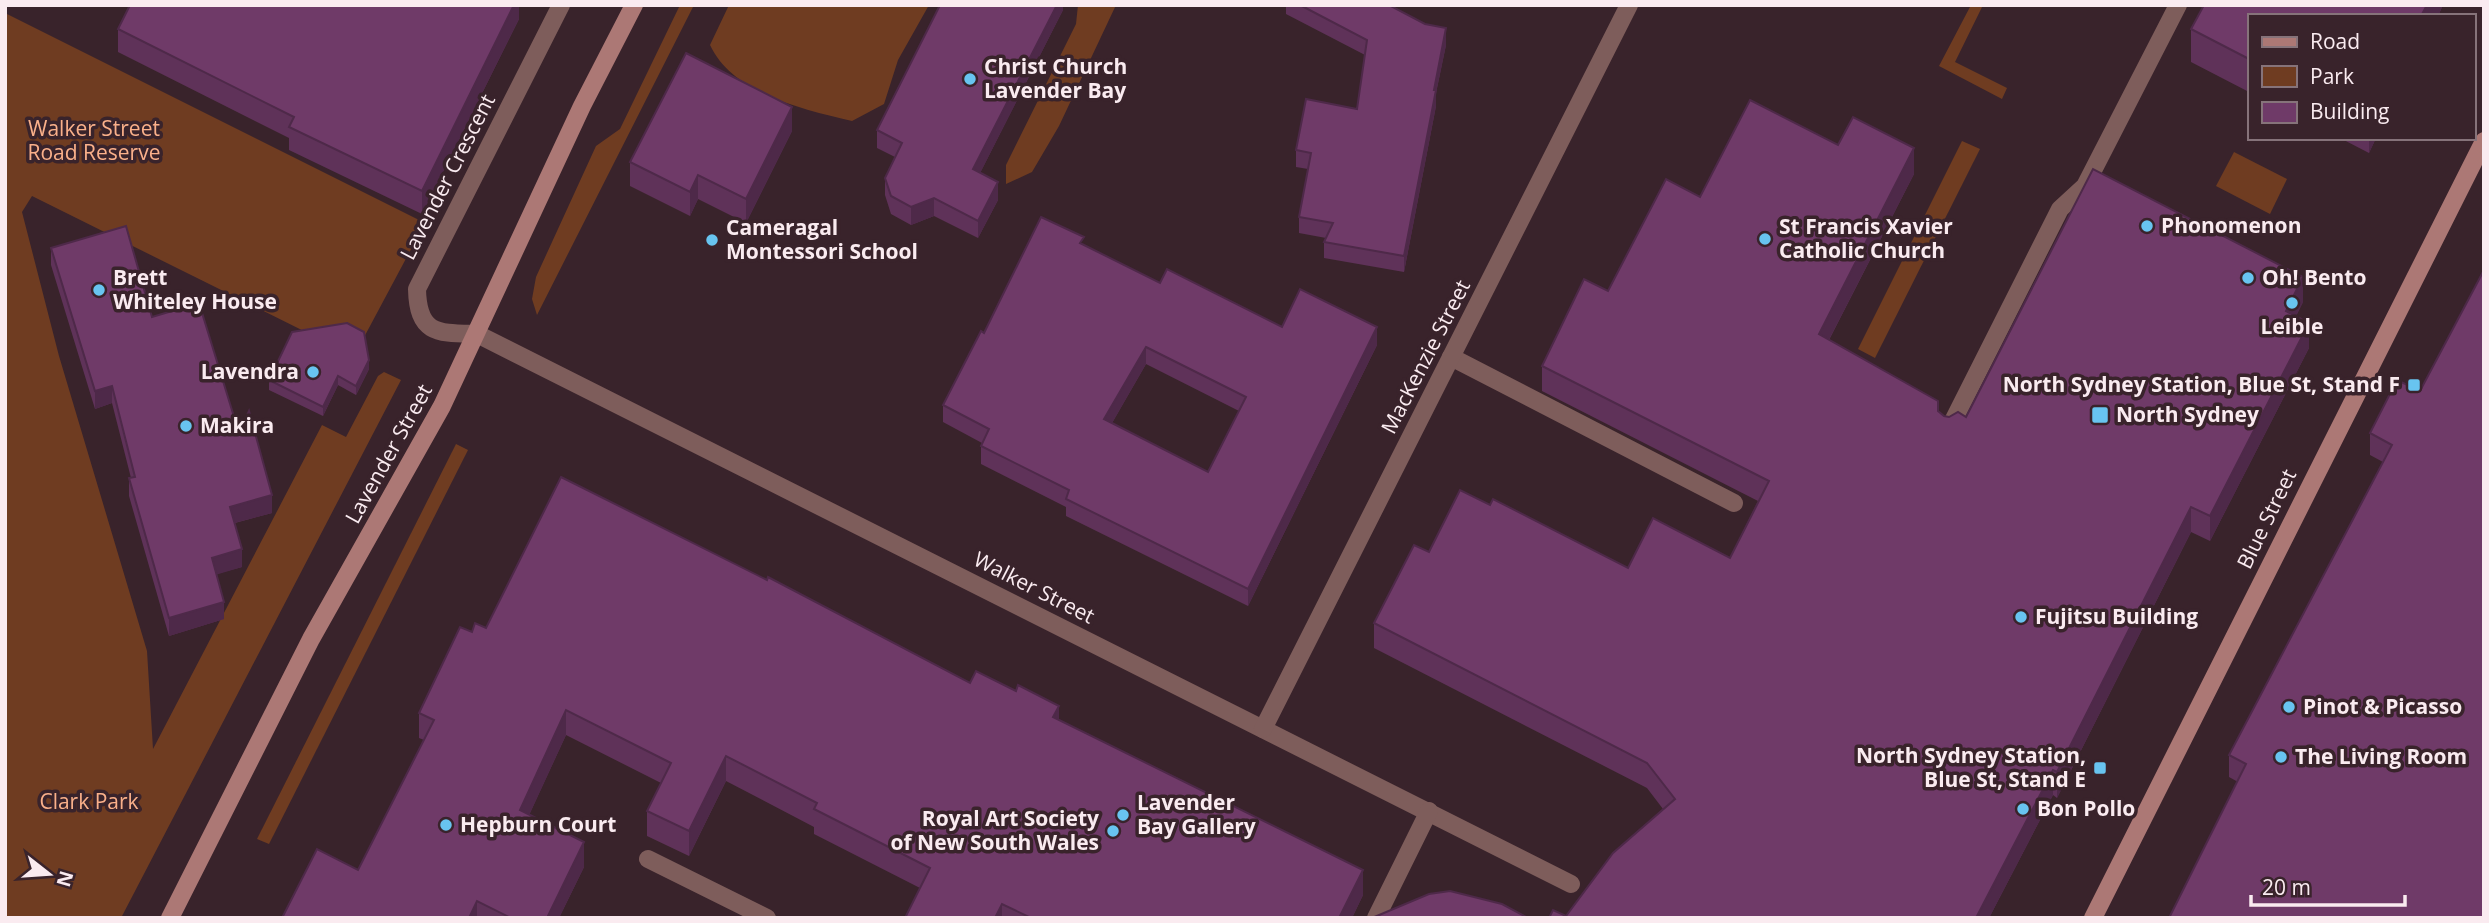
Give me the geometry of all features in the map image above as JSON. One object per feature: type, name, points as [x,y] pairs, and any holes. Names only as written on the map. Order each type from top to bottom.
[{"type":"street","name":"Lavender Crescent","points":[[477,334],[439,333],[428,326],[420,315],[417,289],[561,5]]},
{"type":"street","name":"Lavender Street","points":[[170,918],[311,639],[412,463],[477,334],[576,118],[634,5]]},
{"type":"street","name":"MacKenzie Street","points":[[1263,729],[1629,5]]},
{"type":"street","points":[[1948,431],[2057,216],[2085,186],[2178,5]]},
{"type":"street","name":"Blue Street","points":[[2093,918],[2484,141]]},
{"type":"street","name":"Walker Street","points":[[477,334],[1571,884]]},
{"type":"street","points":[[1451,357],[1734,503]]},
{"type":"street","points":[[1376,918],[1429,811]]},
{"type":"street","points":[[648,859],[767,918]]},
{"type":"green space","points":[[680,5],[694,5],[537,315],[532,299],[536,277],[596,146],[620,129]]},
{"type":"green space","points":[[729,5],[929,5],[898,60],[884,104],[852,121],[771,97],[735,76],[721,62],[710,45]]},
{"type":"green space","points":[[1078,5],[1116,5],[1059,126],[1032,172],[1006,184],[1006,165],[1076,24]]},
{"type":"green space","points":[[1971,5],[1983,5],[1955,62],[2007,88],[2002,99],[1939,66]]},
{"type":"green space","points":[[5,13],[425,223],[354,356],[32,196],[22,212],[59,356],[147,651],[153,749],[322,425],[346,437],[378,376],[384,372],[401,380],[121,918],[5,918]]},
{"type":"green space","points":[[1962,141],[1980,149],[1875,358],[1858,349]]},
{"type":"green space","points":[[2234,152],[2287,179],[2270,214],[2216,186]]},
{"type":"green space","points":[[456,444],[468,450],[269,844],[257,839]]},
{"type":"building","points":[[130,5],[514,5],[422,191],[289,127],[294,117],[118,29]]},
{"type":"building","name":"Christ Church Lavender Bay","points":[[940,5],[1057,5],[973,169],[998,182],[978,221],[934,198],[911,207],[891,196],[885,178],[902,143],[877,130]]},
{"type":"building","points":[[1300,5],[1389,5],[1425,24],[1446,28],[1404,256],[1324,242],[1333,223],[1299,217],[1311,153],[1296,150],[1306,99],[1357,109],[1367,40]]},
{"type":"building","points":[[2204,5],[2427,5],[2422,14],[2248,14],[2248,58],[2191,29]]},
{"type":"building","points":[[686,53],[792,107],[746,199],[698,175],[690,192],[630,162]]},
{"type":"building","points":[[1750,100],[1838,145],[1853,117],[1914,148],[1819,334],[1938,401],[1938,411],[1944,416],[1949,417],[1958,412],[1966,417],[2093,169],[2303,277],[2286,311],[2309,323],[2210,516],[2191,507],[2057,772],[2053,770],[1976,918],[1549,918],[1553,910],[1566,916],[1613,853],[1675,799],[1647,763],[1374,623],[1414,545],[1429,552],[1460,490],[1490,505],[1493,499],[1628,568],[1653,518],[1730,558],[1769,481],[1542,366],[1584,279],[1608,291],[1666,179],[1700,197]]},
{"type":"building","points":[[1041,217],[1084,237],[1080,243],[1160,283],[1167,269],[1282,327],[1300,289],[1377,327],[1248,589],[1066,499],[1069,490],[981,446],[989,429],[943,405],[981,331],[984,333]],"holes":[[[1146,347],[1246,397],[1208,472],[1104,419]]]},
{"type":"building","points":[[126,226],[152,317],[199,303],[239,433],[249,411],[272,495],[230,507],[242,549],[212,558],[224,602],[169,618],[129,478],[135,477],[112,386],[95,391],[51,248]]},
{"type":"building","points":[[2484,270],[2484,918],[2169,918],[2246,764],[2229,755],[2392,445],[2370,433],[2397,380],[2420,391]]},
{"type":"building","points":[[347,323],[364,332],[369,360],[356,386],[338,376],[323,407],[269,380],[292,332]]},
{"type":"building","points":[[561,477],[767,580],[768,577],[970,683],[976,671],[1016,691],[1018,685],[1059,706],[1053,717],[1363,870],[1339,918],[1031,918],[1002,904],[995,918],[905,918],[930,868],[814,809],[817,803],[726,756],[689,831],[647,811],[671,763],[566,710],[520,810],[584,842],[547,918],[511,918],[477,901],[469,918],[282,918],[317,849],[358,870],[434,720],[419,713],[460,627],[472,632],[475,623],[486,628]]},
{"type":"building","points":[[1450,891],[1502,904],[1528,918],[1372,918],[1429,894]]},
{"type":"place","name":"Christ Church Lavender Bay","points":[[970,79]]},
{"type":"place","name":"Phonomenon","points":[[2147,226]]},
{"type":"place","name":"St Francis Xavier Catholic Church","points":[[1765,239]]},
{"type":"place","name":"Cameragal Montessori School","points":[[712,240]]},
{"type":"place","name":"Oh! Bento","points":[[2248,278]]},
{"type":"place","name":"Brett Whiteley House","points":[[99,290]]},
{"type":"place","name":"Leible","points":[[2292,303]]},
{"type":"place","name":"Lavendra","points":[[313,372]]},
{"type":"place","name":"North Sydney Station, Blue St, Stand F","points":[[2414,385]]},
{"type":"place","name":"North Sydney","points":[[2100,415]]},
{"type":"place","name":"Makira","points":[[186,426]]},
{"type":"place","name":"Fujitsu Building","points":[[2021,617]]},
{"type":"place","name":"Pinot & Picasso","points":[[2289,707]]},
{"type":"place","name":"The Living Room","points":[[2281,757]]},
{"type":"place","name":"North Sydney Station, Blue St, Stand E","points":[[2100,768]]},
{"type":"place","name":"Bon Pollo","points":[[2023,809]]},
{"type":"place","name":"Lavender Bay Gallery","points":[[1123,815]]},
{"type":"place","name":"Hepburn Court","points":[[446,825]]},
{"type":"place","name":"Royal Art Society of New South Wales","points":[[1113,831]]},
{"type":"park label","name":"Walker Street Road Reserve","points":[[94,141]]},
{"type":"park label","name":"Clark Park","points":[[89,802]]}]
